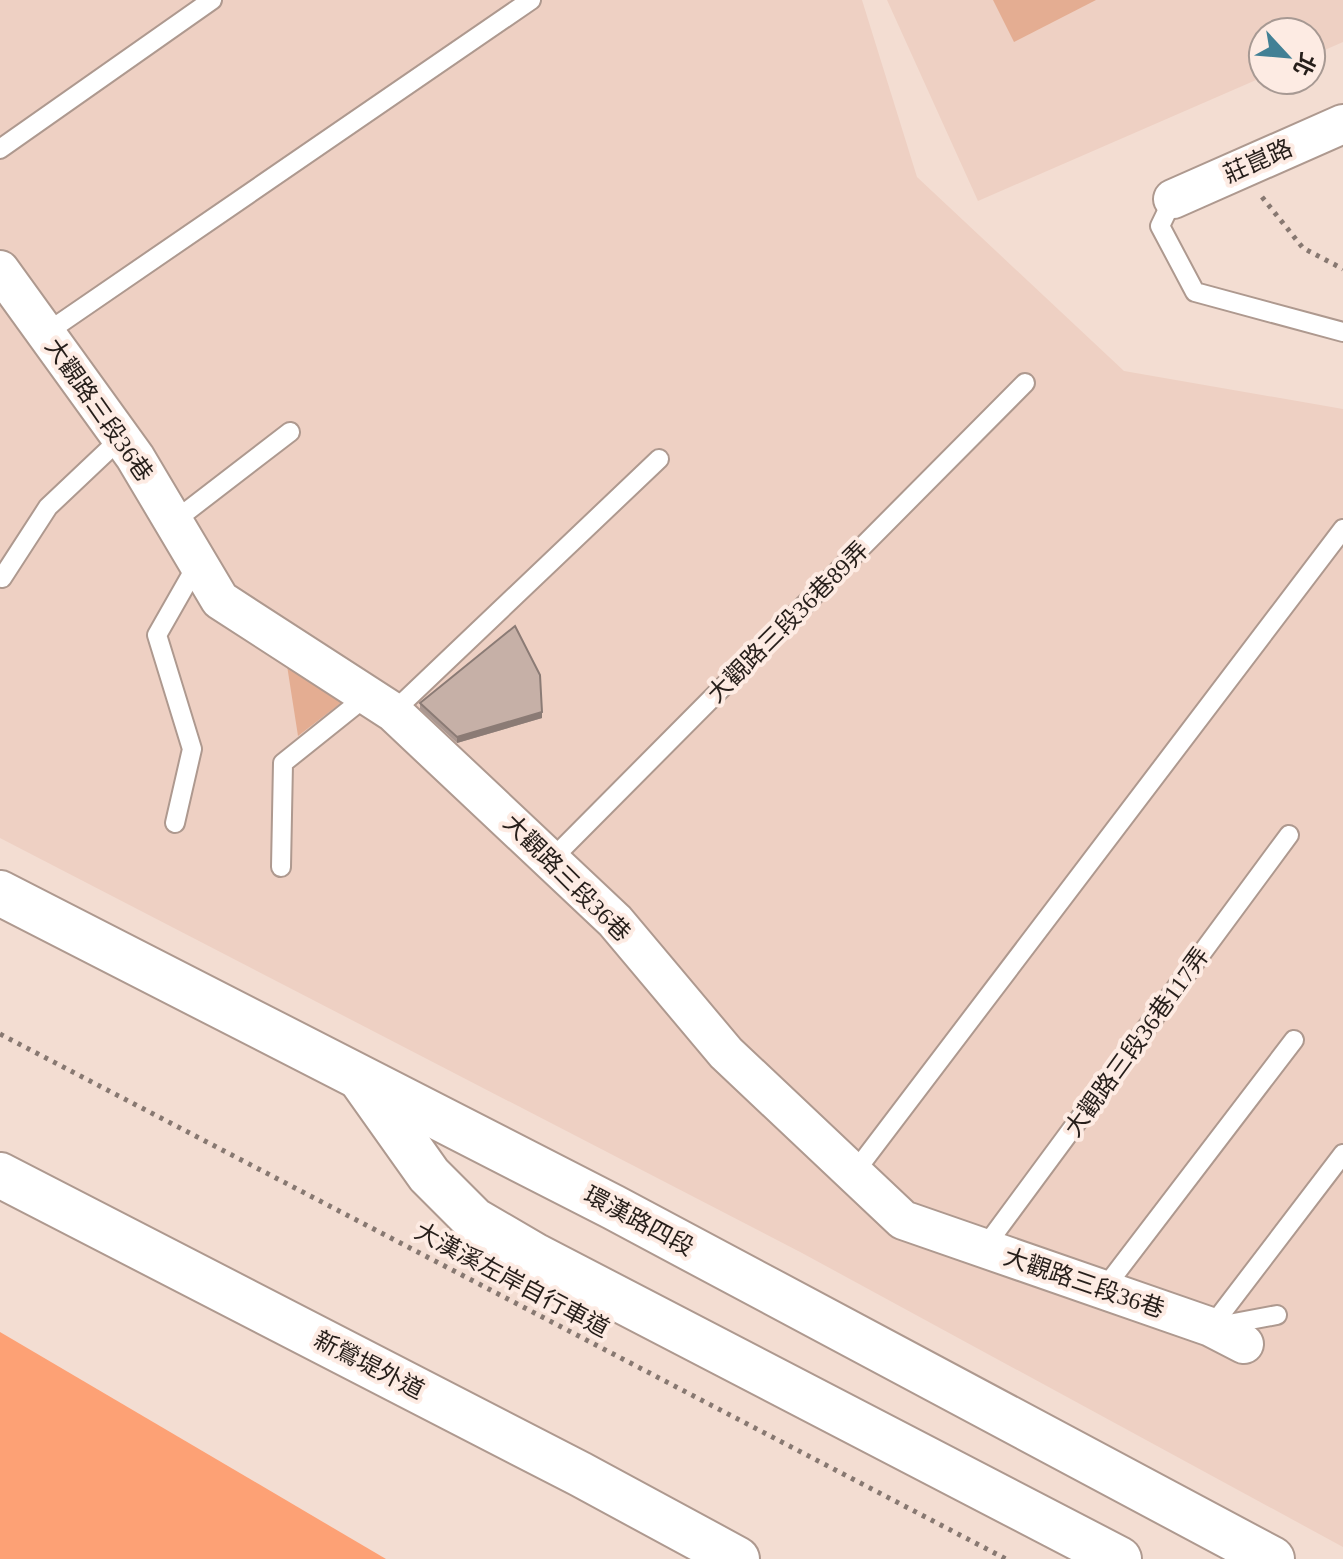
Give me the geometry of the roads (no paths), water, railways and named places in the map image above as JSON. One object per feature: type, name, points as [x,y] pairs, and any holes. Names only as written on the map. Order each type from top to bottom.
[{"type":"street","name":"莊崑路","points":[[1173,199],[1343,124]]},
{"type":"street","name":"大觀路三段36巷","points":[[0,270],[121,438],[220,600],[381,704],[615,921],[726,1053],[903,1220],[1211,1327],[1244,1344]]},
{"type":"street","name":"環漢路四段","points":[[0,893],[613,1207],[1272,1559]]},
{"type":"street","points":[[359,1077],[429,1175],[474,1220],[548,1262],[1119,1559]]},
{"type":"street","name":"新鶯堤外道","points":[[0,1175],[580,1474],[737,1559]]},
{"type":"lane","points":[[0,149],[212,0]]},
{"type":"lane","points":[[46,333],[531,0]]},
{"type":"lane","points":[[1173,199],[1160,226],[1195,292],[1343,332]]},
{"type":"lane","name":"大觀路三段36巷89弄","points":[[551,860],[1025,383]]},
{"type":"lane","points":[[173,522],[290,432]]},
{"type":"lane","points":[[2,578],[48,507],[121,438]]},
{"type":"lane","points":[[281,867],[283,763],[381,704],[659,459]]},
{"type":"lane","points":[[854,1173],[1343,529]]},
{"type":"lane","points":[[175,823],[192,749],[157,635],[198,563]]},
{"type":"lane","name":"大觀路三段36巷117弄","points":[[984,1248],[1289,835]]},
{"type":"lane","points":[[1103,1290],[1294,1040]]},
{"type":"lane","points":[[1211,1327],[1343,1154]]},
{"type":"lane","points":[[1211,1327],[1277,1315]]}]
